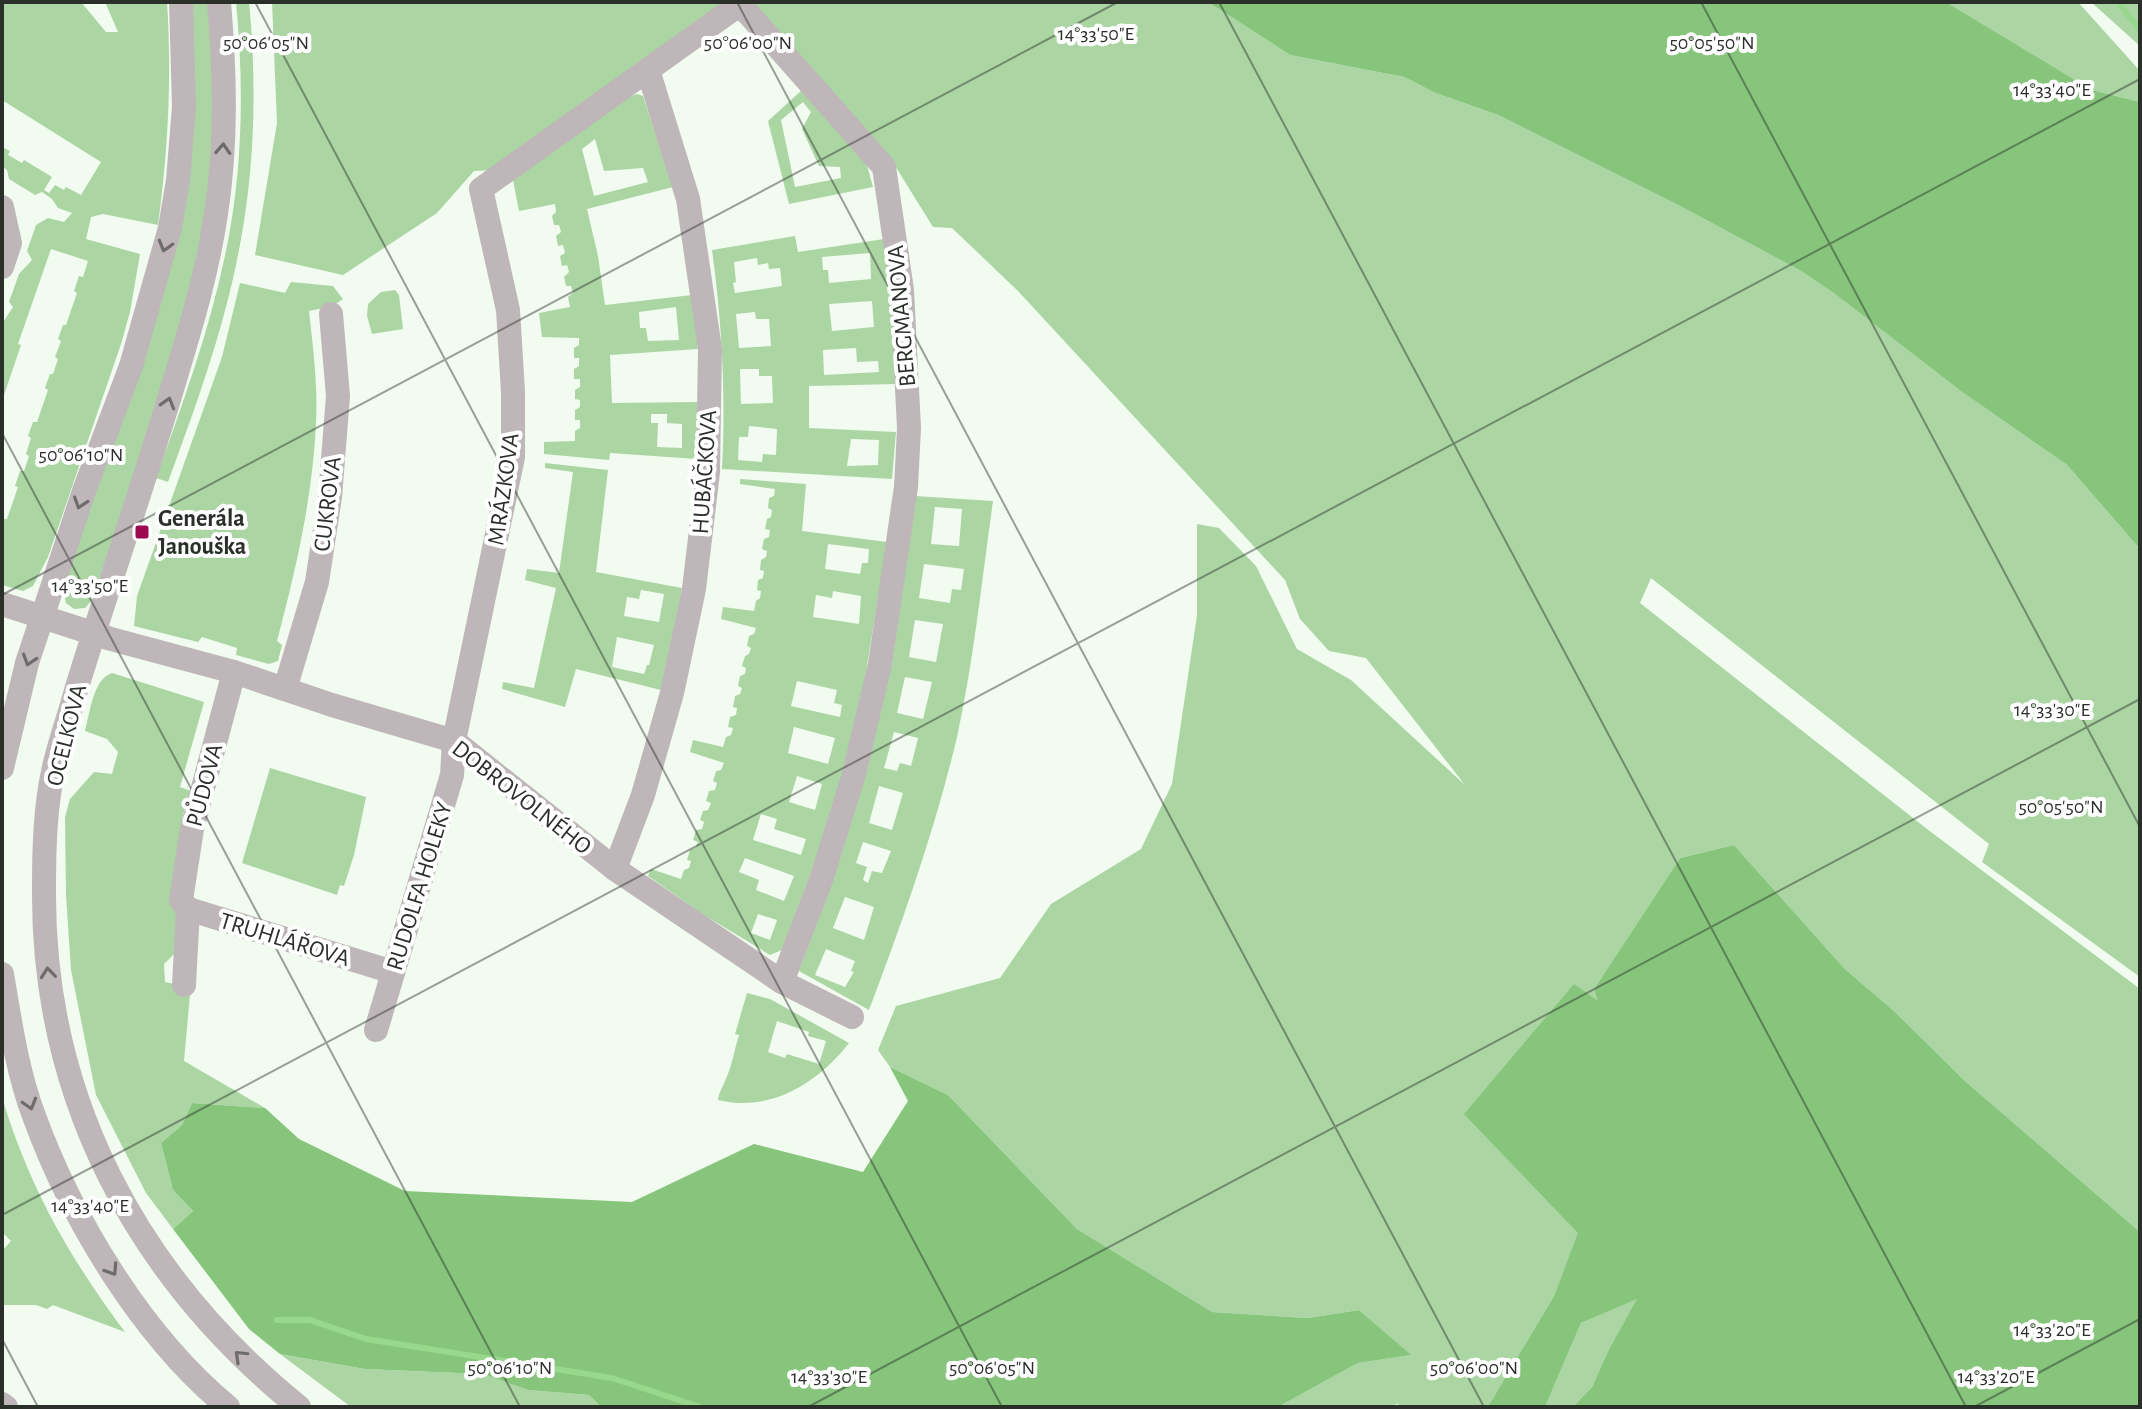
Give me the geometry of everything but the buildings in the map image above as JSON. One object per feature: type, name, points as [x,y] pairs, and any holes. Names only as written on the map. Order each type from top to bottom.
[{"type":"street","points":[[2,768],[27,663],[84,491],[131,366],[170,228],[178,180],[184,107],[181,2]]},
{"type":"street","name":"OCELKOVA","points":[[219,2],[224,56],[224,123],[218,202],[207,266],[102,636],[53,769],[44,849],[43,926],[61,1050],[96,1152],[116,1190],[167,1272],[206,1321],[269,1383],[299,1407]]},
{"type":"street","name":"BERGMANOVA","points":[[481,189],[736,7],[746,11],[884,167],[902,290],[909,428],[906,487],[880,664],[854,774],[822,877],[782,982]]},
{"type":"street","name":"HUBÁČKOVA","points":[[615,869],[643,795],[672,693],[694,589],[708,472],[710,349],[688,199],[648,70]]},
{"type":"street","name":"MRÁZKOVA","points":[[454,741],[513,457],[508,310],[481,189]]},
{"type":"street","points":[[2,207],[10,243],[2,267]]},
{"type":"street","name":"CUKROVA","points":[[285,689],[317,582],[330,497],[338,396],[331,314]]},
{"type":"street","points":[[2,604],[102,636]]},
{"type":"street","name":"DOBROVOLNÉHO","points":[[102,636],[234,672],[454,741],[615,869],[782,982],[852,1017]]},
{"type":"street","name":"PŮDOVA","points":[[184,985],[185,904],[192,829],[234,672]]},
{"type":"street","name":"RUDOLFA HOLEKY","points":[[376,1030],[452,775],[454,741]]},
{"type":"street","name":"TRUHLÁŘOVA","points":[[185,904],[393,972]]},
{"type":"street","points":[[2,974],[11,1027],[33,1115],[72,1202],[138,1309],[178,1358],[228,1407]]},
{"type":"green space","points":[[2,2],[81,2],[106,32],[118,32],[105,2],[167,2],[169,58],[168,114],[158,225],[103,214],[91,217],[86,239],[140,254],[130,312],[48,557],[33,586],[23,591],[2,585],[2,524],[7,519],[18,487],[15,486],[20,471],[24,471],[29,456],[26,454],[31,438],[28,436],[33,422],[37,422],[48,390],[45,388],[58,359],[55,357],[61,341],[58,339],[77,293],[74,291],[79,276],[83,277],[88,261],[51,249],[2,401],[2,324],[13,307],[9,302],[19,274],[32,260],[27,251],[36,225],[48,218],[64,222],[72,213],[58,208],[42,192],[35,195],[9,179],[7,170],[2,166],[2,147],[10,151],[8,155],[22,163],[24,160],[52,177],[44,190],[49,193],[55,185],[81,195],[101,162],[2,100]]},
{"type":"green space","points":[[185,2],[215,2],[215,186],[162,399],[96,587],[67,577],[162,299]]},
{"type":"green space","points":[[236,2],[249,2],[253,64],[253,126],[244,219],[233,280],[217,338],[168,482],[156,478],[204,337],[232,220],[240,127]]},
{"type":"green space","points":[[272,2],[735,2],[496,170],[474,171],[437,213],[343,275],[255,255],[277,123]]},
{"type":"green space","points":[[748,2],[1208,2],[1290,55],[1404,77],[1439,94],[1498,115],[1682,207],[1801,271],[1962,392],[2067,465],[2140,549],[2140,977],[1982,862],[1989,844],[1651,578],[1640,603],[1927,829],[2140,989],[2140,1232],[1965,1081],[1895,1012],[1845,969],[1734,845],[1680,858],[1594,989],[1599,1002],[1574,985],[1579,1233],[1554,1296],[1489,1406],[1493,1407],[1404,1407],[1397,1404],[1389,1407],[1278,1407],[1358,1363],[1410,1355],[1359,1310],[1308,1318],[1212,1312],[1077,1229],[948,1095],[890,1067],[878,1050],[896,1006],[1000,978],[1051,904],[1141,849],[1172,784],[1197,615],[1197,524],[1219,528],[1256,566],[1297,649],[1351,680],[1465,785],[1366,658],[1329,651],[1300,619],[1285,580],[1018,291],[952,228],[933,227],[897,169]]},
{"type":"green space","points":[[1208,2],[1946,2],[2092,90],[2140,102],[2140,549],[2067,465],[1962,392],[1801,271],[1682,207],[1498,115],[1436,93],[1404,77],[1290,55]]},
{"type":"green space","points":[[1946,2],[2078,2],[2140,71],[2140,102],[2092,90]]},
{"type":"green space","points":[[2091,2],[2140,2],[2140,46]]},
{"type":"green space","points":[[802,90],[867,165],[873,187],[789,204],[768,121]],"holes":[[[803,102],[811,112],[802,129],[819,166],[840,167],[841,178],[795,187],[781,120]]]},
{"type":"green space","points":[[637,94],[643,96],[673,187],[587,209],[605,305],[692,295],[698,349],[610,355],[612,403],[697,402],[697,459],[610,453],[609,460],[544,454],[544,442],[575,441],[575,431],[580,428],[580,420],[575,420],[575,410],[580,407],[580,400],[575,399],[575,390],[580,387],[580,379],[574,379],[579,358],[574,358],[574,348],[579,345],[579,338],[542,337],[539,313],[570,307],[568,297],[573,293],[571,286],[566,286],[564,277],[569,272],[567,265],[562,266],[560,256],[565,253],[563,245],[558,246],[556,236],[561,232],[559,225],[554,225],[552,216],[556,212],[555,204],[519,211],[513,180]],"holes":[[[595,139],[604,171],[643,168],[648,182],[594,196],[582,149]],[[676,307],[679,340],[648,341],[646,328],[640,328],[639,312]],[[651,414],[667,414],[667,423],[682,424],[682,448],[657,447],[658,423],[651,423]]]},
{"type":"green space","points":[[795,236],[798,252],[884,239],[896,384],[809,386],[809,428],[896,432],[892,479],[722,469],[722,359],[712,250]],"holes":[[[870,253],[871,279],[829,283],[828,270],[823,270],[822,257]],[[757,258],[758,265],[768,263],[769,269],[780,268],[782,286],[735,293],[733,283],[736,282],[734,262]],[[872,301],[874,327],[832,331],[829,304]],[[755,312],[756,319],[769,319],[771,346],[739,348],[736,314]],[[856,348],[857,362],[878,361],[879,372],[824,375],[823,350]],[[740,369],[759,369],[759,376],[772,376],[773,403],[741,404]],[[749,426],[777,429],[776,455],[763,454],[762,462],[738,460],[739,437],[748,437]],[[851,439],[879,440],[878,465],[847,466]]]},
{"type":"green space","points":[[291,282],[333,286],[343,299],[333,306],[309,311],[316,394],[311,477],[297,560],[277,641],[282,645],[278,661],[269,664],[236,655],[237,648],[202,637],[198,642],[134,626],[137,596],[222,357],[240,283],[285,293]]},
{"type":"green space","points":[[395,290],[399,295],[403,329],[372,334],[367,316],[368,304],[381,292]]},
{"type":"green space","points":[[545,463],[608,470],[596,572],[682,588],[661,690],[576,669],[565,707],[502,689],[503,682],[534,688],[556,588],[525,580],[527,569],[559,573],[573,472],[545,468]],"holes":[[[641,590],[664,594],[659,622],[624,616],[627,597],[639,599]],[[617,637],[654,645],[644,674],[612,667]]]},
{"type":"green space","points":[[740,479],[806,484],[802,531],[887,542],[864,684],[829,825],[782,950],[770,955],[648,876],[651,869],[681,879],[684,870],[689,868],[691,861],[687,860],[690,850],[698,842],[693,840],[696,830],[702,829],[704,822],[700,820],[703,811],[708,810],[711,803],[706,801],[709,791],[715,790],[717,783],[713,781],[716,771],[721,770],[724,763],[690,752],[693,740],[723,747],[733,728],[728,727],[730,717],[736,715],[737,708],[733,707],[735,696],[740,694],[742,688],[738,686],[740,676],[745,674],[746,668],[742,666],[745,656],[751,648],[747,646],[749,636],[754,634],[756,628],[721,619],[723,607],[754,611],[760,598],[758,580],[763,578],[761,560],[766,557],[767,551],[762,549],[764,539],[769,537],[770,530],[765,529],[772,510],[768,508],[769,498],[774,496],[775,489],[740,484]],"holes":[[[828,544],[869,549],[868,563],[862,563],[860,574],[825,569]],[[833,591],[861,596],[859,624],[813,617],[816,595],[832,598]],[[797,681],[837,690],[834,703],[842,705],[840,717],[791,706]],[[794,727],[835,738],[828,764],[788,753]],[[797,776],[822,784],[815,810],[789,802]],[[761,814],[777,819],[774,829],[806,839],[801,855],[753,840]],[[745,858],[794,876],[784,901],[756,890],[759,880],[739,872]],[[758,914],[777,920],[770,940],[751,933]]]},
{"type":"green space","points":[[915,496],[993,501],[973,649],[957,737],[918,875],[869,1010],[799,971],[832,882],[892,664]],"holes":[[[935,507],[962,509],[959,546],[931,544]],[[924,564],[964,569],[961,590],[952,589],[950,603],[919,598]],[[915,620],[943,624],[936,662],[909,657]],[[905,677],[932,682],[923,719],[897,713]],[[894,732],[918,738],[911,766],[900,763],[897,771],[884,768]],[[879,786],[903,793],[892,830],[869,823]],[[863,842],[891,851],[882,873],[872,871],[868,883],[863,880],[867,867],[856,863]],[[845,897],[874,907],[864,940],[833,928]],[[826,949],[855,961],[851,971],[854,972],[845,987],[815,975]]]},
{"type":"green space","points":[[63,589],[93,599],[85,608],[74,609],[66,603]]},
{"type":"green space","points":[[112,673],[204,702],[180,787],[191,791],[182,818],[187,832],[175,953],[164,964],[165,982],[179,985],[191,983],[184,1061],[265,1108],[192,1103],[182,1125],[161,1143],[173,1190],[193,1211],[173,1229],[146,1193],[96,1095],[71,970],[65,817],[70,799],[94,772],[112,774],[118,752],[107,739],[85,731],[96,689]]},
{"type":"green space","points":[[270,768],[366,797],[354,855],[344,886],[340,885],[337,895],[242,863]]},
{"type":"green space","points":[[1734,845],[1845,969],[1895,1012],[1965,1081],[2140,1232],[2140,1407],[1573,1407],[1592,1387],[1637,1299],[1581,1323],[1545,1407],[1488,1407],[1554,1296],[1578,1233],[1464,1114],[1574,984],[1598,1001],[1594,989],[1680,858]]},
{"type":"green space","points":[[747,993],[770,999],[849,1043],[808,1082],[774,1098],[737,1103],[718,1100],[739,1035],[735,1034]],"holes":[[[777,1021],[809,1032],[808,1036],[826,1041],[819,1064],[787,1054],[785,1058],[768,1052]]]},
{"type":"green space","points":[[890,1067],[948,1095],[1077,1229],[1212,1312],[1308,1318],[1359,1310],[1411,1355],[1358,1363],[1278,1407],[601,1407],[589,1395],[528,1390],[483,1374],[365,1369],[280,1354],[249,1329],[173,1229],[193,1211],[173,1190],[161,1143],[182,1125],[192,1103],[265,1108],[299,1139],[405,1191],[632,1202],[754,1144],[863,1172],[908,1101]]},
{"type":"green space","points":[[2,1097],[25,1161],[53,1220],[86,1276],[125,1332],[53,1305],[47,1309],[36,1305],[2,1305],[2,1251],[11,1241],[2,1232]]},
{"type":"green space","points":[[1638,1298],[1592,1387],[1573,1407],[1545,1407],[1581,1323]]},
{"type":"green space","points":[[280,1354],[365,1369],[483,1374],[528,1390],[589,1395],[601,1407],[351,1407]]},
{"type":"waterway","points":[[2118,2],[2140,30]]},
{"type":"waterway","points":[[277,1320],[310,1320],[366,1339],[612,1378],[700,1407]]},
{"type":"place","name":"Generála Janouška","points":[[142,532]]}]
